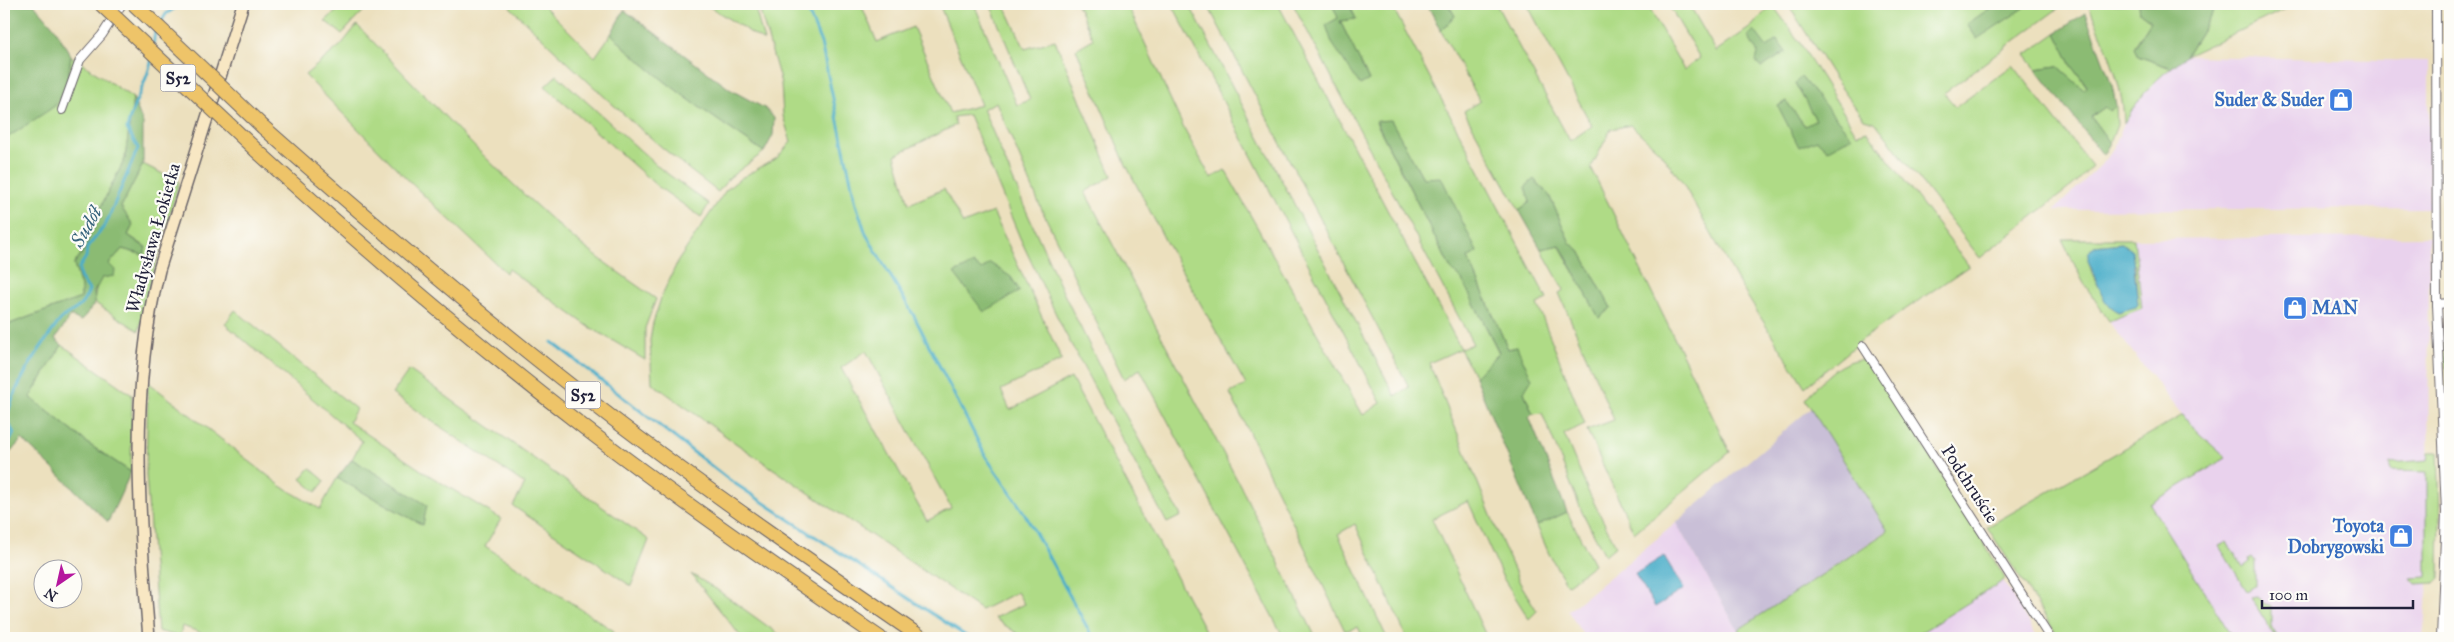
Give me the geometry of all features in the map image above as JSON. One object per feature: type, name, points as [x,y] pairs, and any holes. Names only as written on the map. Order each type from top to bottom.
[{"type":"highway","name":"S52","points":[[101,4],[256,150],[415,292],[584,428],[688,504],[880,638]]},
{"type":"highway","name":"S52","points":[[134,4],[263,127],[427,269],[611,417],[791,548],[922,638]]},
{"type":"street","points":[[62,110],[80,60],[102,35],[122,4]]},
{"type":"street","name":"Władysława Łokietka","points":[[149,638],[138,487],[139,389],[148,313],[159,270],[243,4]]},
{"type":"street","points":[[2436,10],[2437,304],[2446,512],[2441,638]]},
{"type":"street","points":[[2437,304],[2450,303]]},
{"type":"street","name":"Podchruście","points":[[1863,346],[2050,638]]},
{"type":"shaded area","points":[[2186,56],[2429,61],[2429,208],[2054,210],[2105,161],[2114,148],[2124,123],[2136,102],[2153,82]]},
{"type":"shaded area","points":[[2429,237],[2428,584],[2423,638],[2233,638],[2149,504],[2226,458],[2190,425],[2109,322],[2142,308],[2134,239]]},
{"type":"shaded area","points":[[1811,408],[1888,530],[1738,630],[1676,523]]},
{"type":"shaded area","points":[[1676,523],[1743,638],[1585,638],[1568,611]]},
{"type":"shaded area","points":[[2003,581],[2038,638],[1912,638]]},
{"type":"green space","points":[[4,4],[34,4],[54,27],[71,56],[67,86],[55,106],[4,140]]},
{"type":"green space","points":[[345,4],[370,4],[342,34],[325,21]]},
{"type":"green space","points":[[507,4],[542,4],[595,57],[611,34],[665,82],[764,152],[729,178],[718,192],[636,125]]},
{"type":"green space","points":[[706,4],[754,4],[764,41],[710,7]]},
{"type":"green space","points":[[758,4],[861,4],[877,42],[913,27],[950,113],[981,105],[939,4],[974,4],[1017,105],[1030,100],[990,4],[1004,4],[1025,49],[1055,40],[1112,176],[1085,192],[1242,489],[1316,638],[1284,638],[1140,369],[1124,379],[1041,208],[996,102],[983,109],[1025,208],[1064,294],[1111,389],[1181,516],[1167,523],[1063,329],[1020,238],[969,115],[953,117],[956,125],[895,155],[909,204],[944,189],[963,224],[993,212],[1062,360],[1001,390],[1010,410],[1071,378],[1209,638],[1024,638],[994,618],[1024,604],[1017,592],[981,610],[734,442],[652,383],[650,340],[653,323],[662,295],[678,261],[726,190],[741,178],[777,158],[791,142],[783,116],[781,83]],"holes":[[[866,351],[951,508],[927,521],[841,368]]]},
{"type":"green space","points":[[1077,4],[1127,4],[1185,131],[1211,178],[1225,170],[1363,415],[1381,403],[1172,4],[1189,4],[1395,396],[1409,387],[1207,4],[1278,4],[1461,349],[1473,344],[1293,4],[1332,4],[1339,18],[1326,25],[1369,80],[1340,21],[1356,19],[1349,4],[1391,4],[1547,299],[1537,304],[1585,424],[1564,434],[1588,491],[1616,546],[1605,555],[1582,512],[1542,413],[1533,414],[1524,392],[1517,347],[1508,349],[1468,258],[1477,252],[1423,178],[1391,121],[1376,122],[1451,269],[1462,279],[1499,353],[1475,377],[1460,349],[1429,363],[1501,540],[1520,583],[1537,611],[1529,619],[1503,578],[1468,501],[1432,519],[1487,638],[1407,638],[1355,524],[1338,534],[1387,638],[1363,638],[1358,627],[1345,631],[1230,393],[1246,385],[1166,242],[1126,165],[1076,49],[1093,39]]},
{"type":"green space","points":[[1332,4],[1349,4],[1356,19],[1340,21],[1369,80],[1360,85],[1332,43],[1326,25],[1338,18]]},
{"type":"green space","points":[[1427,4],[1448,4],[1455,16],[1441,31]]},
{"type":"green space","points":[[1448,4],[1496,4],[1570,141],[1592,126],[1527,4],[1647,4],[1684,70],[1700,58],[1668,4],[1689,4],[1716,51],[1751,27],[1772,4],[1800,43],[1857,134],[1867,131],[1969,266],[1868,335],[1805,387],[1740,285],[1681,180],[1659,151],[1631,125],[1611,129],[1591,168],[1730,452],[1634,533],[1587,430],[1614,420],[1559,293],[1564,290],[1541,249],[1559,245],[1599,317],[1611,308],[1580,251],[1570,243],[1549,195],[1530,202],[1519,210],[1464,111],[1480,101],[1441,31],[1455,16]],"holes":[[[1801,77],[1818,99],[1817,140],[1778,106],[1786,101],[1806,127],[1816,120],[1795,83]]]},
{"type":"green space","points":[[1788,4],[1996,4],[1968,24],[1977,38],[2030,4],[2037,7],[2041,4],[2064,4],[1944,93],[1956,107],[2013,65],[2092,166],[2078,181],[1980,258],[1875,122],[1864,119],[1835,79]]},
{"type":"green space","points":[[1996,4],[2030,4],[1977,39],[1967,24]]},
{"type":"green space","points":[[2088,4],[2139,4],[2140,13],[2151,21],[2134,47],[2138,56],[2171,68],[2144,93],[2124,123],[2123,107],[2116,77]]},
{"type":"green space","points":[[2139,4],[2218,4],[2186,56],[2171,68],[2138,56],[2134,48],[2151,21],[2140,13]]},
{"type":"green space","points":[[2218,4],[2296,4],[2186,56]]},
{"type":"green space","points":[[624,10],[731,90],[766,109],[774,118],[773,135],[764,152],[665,82],[611,34]]},
{"type":"green space","points":[[2085,13],[2112,85],[2116,105],[2109,111],[2105,107],[2091,117],[2110,143],[2103,155],[2036,69],[2057,66],[2084,90],[2087,86],[2072,66],[2056,33]]},
{"type":"green space","points":[[357,25],[500,172],[525,195],[588,250],[656,299],[645,328],[645,360],[588,326],[508,269],[506,273],[414,186],[305,75],[341,45]]},
{"type":"green space","points":[[1754,30],[1767,47],[1777,40],[1786,52],[1761,68],[1756,61],[1758,53],[1748,37]]},
{"type":"green space","points":[[2056,33],[2072,66],[2087,87],[2084,91],[2057,66],[2036,69],[2025,55]]},
{"type":"green space","points":[[71,56],[133,98],[125,159],[92,224],[86,247],[74,264],[81,287],[81,298],[4,326],[4,140],[67,86]]},
{"type":"green space","points":[[557,75],[661,169],[709,204],[701,217],[657,186],[545,86]]},
{"type":"green space","points":[[1801,77],[1852,137],[1828,150],[1817,140],[1799,147],[1778,106],[1786,101],[1805,126],[1816,120],[1795,83]]},
{"type":"green space","points":[[133,98],[143,123],[143,164],[121,207],[133,225],[128,235],[146,248],[144,255],[122,249],[109,264],[115,270],[114,276],[102,278],[94,292],[95,303],[81,321],[71,316],[55,339],[62,345],[30,397],[90,445],[131,472],[108,522],[22,439],[4,460],[4,326],[81,298],[81,287],[74,264],[86,247],[92,224],[125,159]]},
{"type":"green space","points":[[2116,105],[2117,125],[2110,143],[2091,117],[2105,107],[2109,111]]},
{"type":"green space","points":[[1391,120],[1423,178],[1441,177],[1477,252],[1468,258],[1508,349],[1517,347],[1532,379],[1524,392],[1533,414],[1529,417],[1567,512],[1537,526],[1475,377],[1499,352],[1462,280],[1451,269],[1376,121]]},
{"type":"green space","points":[[143,164],[179,182],[139,331],[95,303],[95,295],[103,274],[122,249],[144,255],[146,247],[128,235],[133,225],[121,207]]},
{"type":"green space","points":[[1534,179],[1549,195],[1570,243],[1580,251],[1611,308],[1599,318],[1560,245],[1541,249],[1519,210],[1530,202],[1525,187]]},
{"type":"green space","points":[[2062,239],[2134,239],[2142,308],[2109,321],[2083,282]],"holes":[[[2122,243],[2135,266],[2138,304],[2119,312],[2114,310],[2090,269],[2090,252],[2094,246]]]},
{"type":"green space","points":[[990,263],[1011,277],[1020,291],[984,312],[954,273],[974,264],[982,270]]},
{"type":"green space","points":[[235,310],[356,409],[349,422],[427,474],[501,519],[485,546],[614,631],[609,638],[201,638],[202,633],[182,626],[180,637],[158,631],[146,475],[148,382],[281,486],[320,509],[337,478],[423,525],[426,505],[352,459],[362,441],[225,324]]},
{"type":"green space","points":[[2443,330],[2450,330],[2450,435]]},
{"type":"green space","points":[[62,345],[132,395],[131,472],[90,445],[30,397]]},
{"type":"green space","points":[[1862,359],[1875,367],[2005,578],[1912,638],[1743,638],[1738,630],[1888,531],[1805,399],[1837,368]]},
{"type":"green space","points":[[409,370],[649,540],[631,586],[513,506],[525,484],[392,394]]},
{"type":"green space","points":[[2183,415],[2190,425],[2226,458],[2150,504],[2233,638],[2059,638],[1987,527]]},
{"type":"green space","points":[[2429,452],[2438,452],[2440,513],[2439,578],[2434,583],[2416,584],[2411,578],[2427,577],[2427,472],[2390,471],[2390,463],[2428,460]]},
{"type":"green space","points":[[352,459],[427,505],[423,525],[337,478]]},
{"type":"green space","points":[[310,468],[325,481],[316,492],[301,479]]},
{"type":"green space","points":[[1567,512],[1594,564],[1567,585],[1549,554],[1537,526]]},
{"type":"green space","points":[[2227,542],[2243,567],[2250,562],[2249,559],[2252,557],[2255,561],[2255,586],[2247,591],[2219,546]]},
{"type":"green space","points":[[691,574],[716,589],[784,638],[742,638]]},
{"type":"green space","points":[[2257,597],[2265,604],[2271,605],[2271,626],[2278,638],[2276,638],[2251,598]]},
{"type":"water","points":[[2122,243],[2132,251],[2138,304],[2136,307],[2118,312],[2105,302],[2088,260],[2088,253],[2094,246]]},
{"type":"water","points":[[1664,556],[1684,589],[1655,607],[1635,574]]},
{"type":"waterway","name":"Sudół","points":[[160,24],[166,14],[181,4]]},
{"type":"waterway","points":[[805,4],[821,43],[856,204],[866,234],[914,316],[986,457],[1025,514],[1093,638]]},
{"type":"waterway","points":[[2449,4],[2450,50]]},
{"type":"waterway","name":"Sudół","points":[[153,47],[155,31]]},
{"type":"waterway","name":"Sudół","points":[[4,452],[14,433],[6,419],[21,380],[58,323],[82,304],[89,290],[80,277],[79,268],[86,257],[87,248],[106,224],[138,148],[127,129],[152,58]]},
{"type":"waterway","points":[[2450,136],[2450,265]]},
{"type":"waterway","points":[[552,342],[728,479],[969,638]]},
{"type":"place","name":"Suder & Suder","points":[[2341,100]]},
{"type":"place","name":"MAN","points":[[2295,308]]},
{"type":"place","name":"Toyota Dobrygowski","points":[[2401,536]]}]
